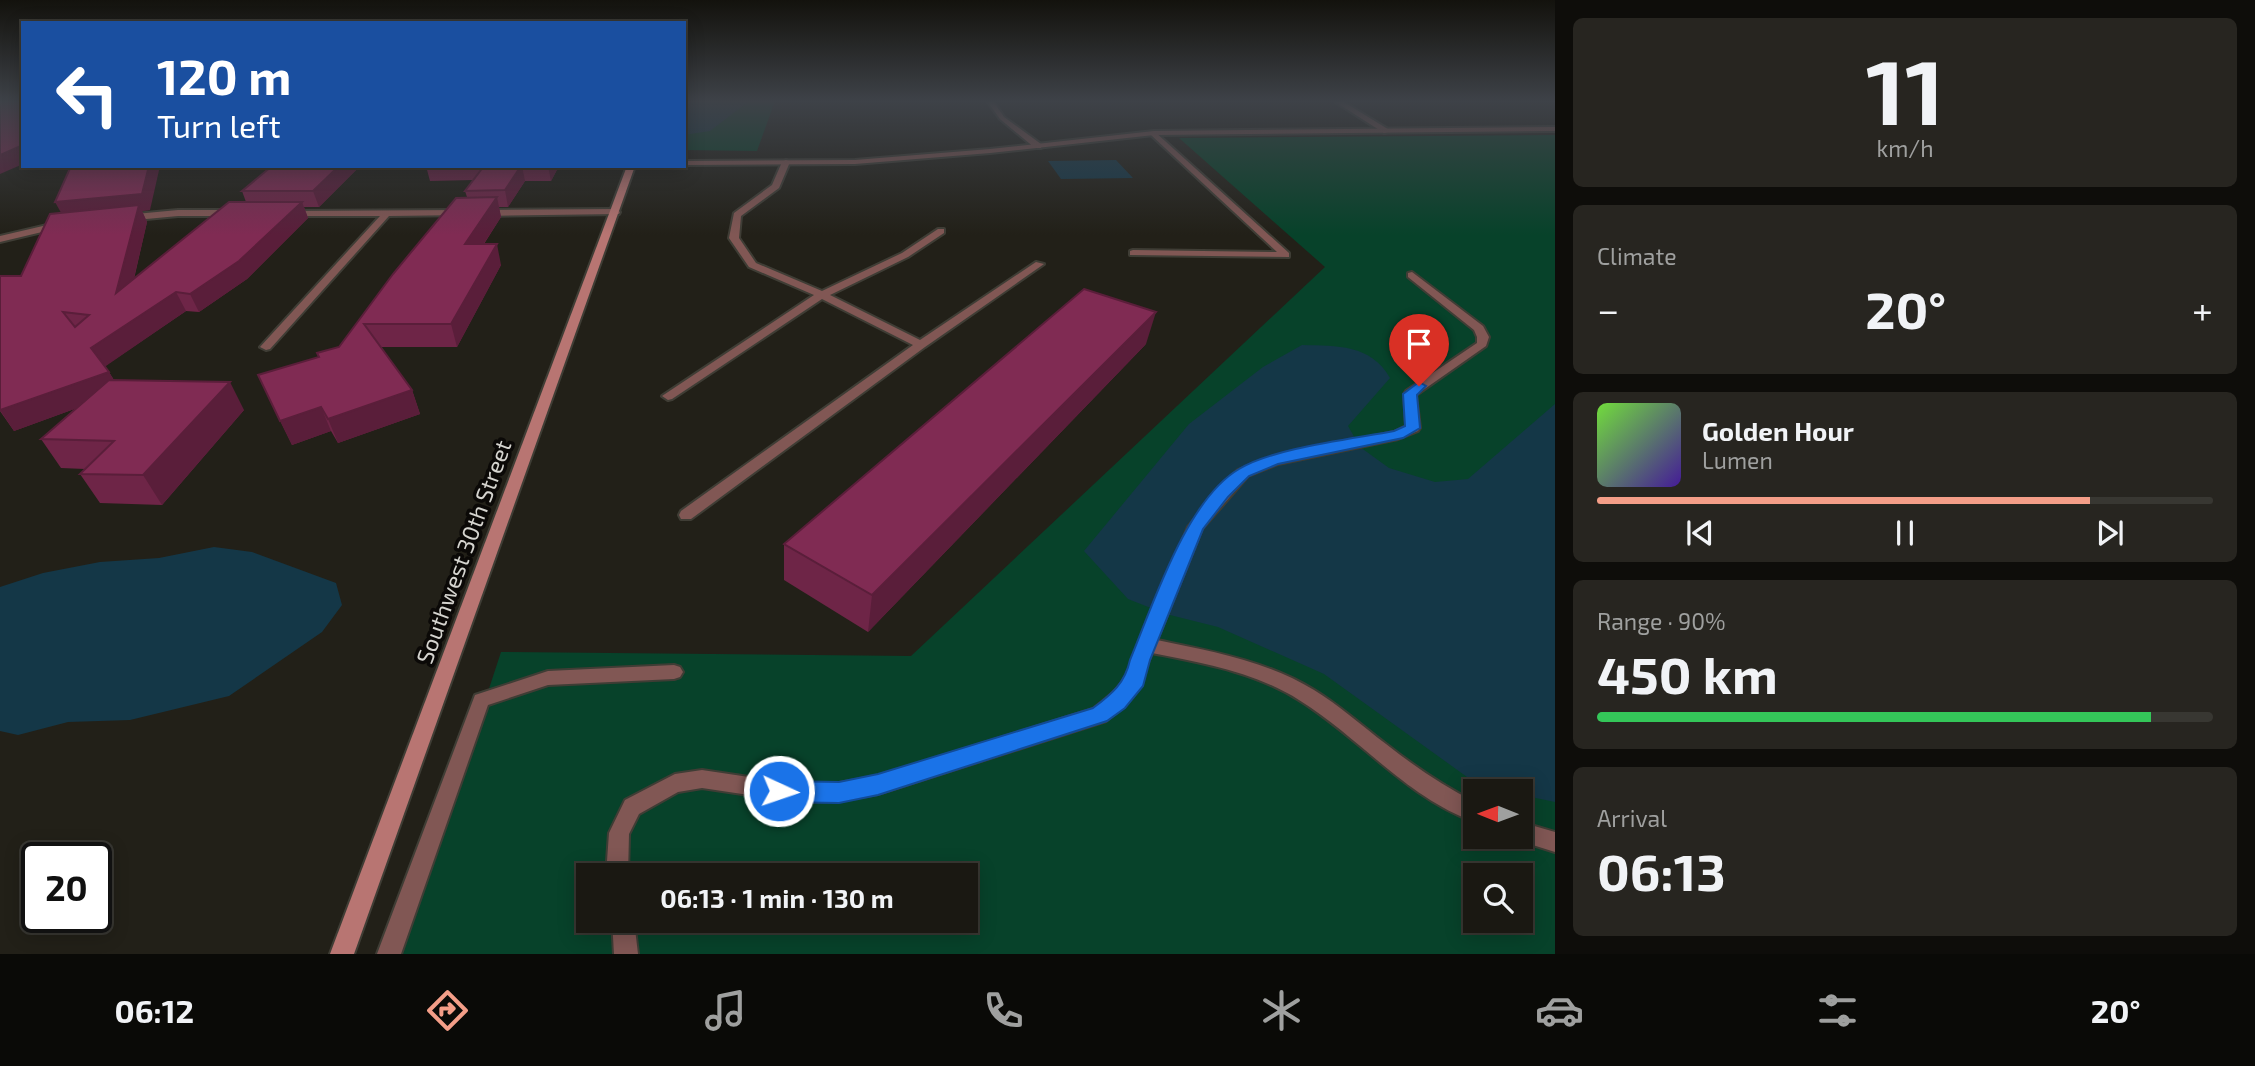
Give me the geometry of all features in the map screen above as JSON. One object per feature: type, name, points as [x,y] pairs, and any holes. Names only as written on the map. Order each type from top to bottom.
[{"type":"street","points":[[686,163],[855,162],[1042,146]]},
{"type":"street","points":[[1133,253],[1286,255],[1168,146]]},
{"type":"street","points":[[786,162],[776,186],[737,215],[734,238],[752,265],[822,295],[921,345]]},
{"type":"street","name":"Southwest 30th Street","points":[[342,954],[630,168]]},
{"type":"street","points":[[275,213],[616,212]]},
{"type":"street","points":[[114,219],[178,213],[248,213]]},
{"type":"street","points":[[266,347],[386,214]]},
{"type":"street","points":[[0,239],[76,223]]},
{"type":"street","points":[[668,396],[822,295],[905,255],[941,231]]},
{"type":"street","points":[[685,515],[921,345],[1039,264]]},
{"type":"street","points":[[618,863],[619,833],[632,807],[675,783],[702,779],[795,793],[839,792],[878,785],[1100,715],[1117,702],[1136,680],[1140,660],[1195,527],[1244,472],[1274,460],[1374,440],[1413,428],[1410,394],[1482,344],[1483,337],[1479,328],[1469,318],[1412,275]]},
{"type":"street","points":[[1148,645],[1203,656],[1283,682],[1334,714],[1384,754],[1448,799],[1463,806]]},
{"type":"street","points":[[389,954],[481,700],[548,678],[674,671]]},
{"type":"street","points":[[1533,836],[1555,842]]},
{"type":"street","points":[[624,933],[626,954]]},
{"type":"green space","points":[[686,146],[759,146],[757,151],[686,150]]},
{"type":"green space","points":[[1188,146],[1555,146],[1555,954],[402,954],[501,652],[911,656],[1325,267]]},
{"type":"water","points":[[1116,160],[1133,178],[1061,179],[1048,161]]},
{"type":"water","points":[[1302,345],[1352,349],[1373,359],[1390,378],[1348,426],[1360,447],[1389,468],[1435,482],[1468,479],[1555,404],[1555,802],[1533,797],[1533,779],[1470,779],[1324,674],[1218,627],[1166,614],[1128,599],[1084,551],[1189,424],[1263,367]]},
{"type":"water","points":[[214,547],[252,552],[336,583],[342,605],[322,632],[229,696],[130,720],[68,722],[18,735],[0,731],[0,587],[43,573],[100,562],[159,558]]},
{"type":"building","points":[[0,146],[21,146],[21,146],[0,155]]},
{"type":"building","points":[[70,168],[148,168],[142,194],[55,202]]},
{"type":"building","points":[[270,168],[337,168],[313,191],[242,191]]},
{"type":"building","points":[[482,168],[520,168],[505,190],[465,191]]},
{"type":"building","points":[[497,197],[465,244],[497,244],[451,324],[364,324],[412,390],[328,419],[321,407],[280,421],[258,375],[319,357],[317,353],[339,347],[393,274],[456,198]]},
{"type":"building","points":[[229,202],[302,202],[239,261],[190,294],[176,292],[91,348],[109,372],[0,410],[0,276],[21,276],[50,214],[139,205],[116,293]],"holes":[[[63,312],[89,315],[75,327]]]},
{"type":"building","points":[[1084,289],[1156,312],[872,595],[784,544]]},
{"type":"building","points":[[109,380],[230,382],[143,475],[80,474],[114,441],[41,439]]},
{"type":"route","points":[[779,791],[839,792],[878,785],[1100,715],[1117,702],[1136,680],[1140,660],[1195,527],[1223,493],[1244,472],[1274,460],[1398,435],[1413,428],[1414,415],[1410,394],[1419,386]]}]
